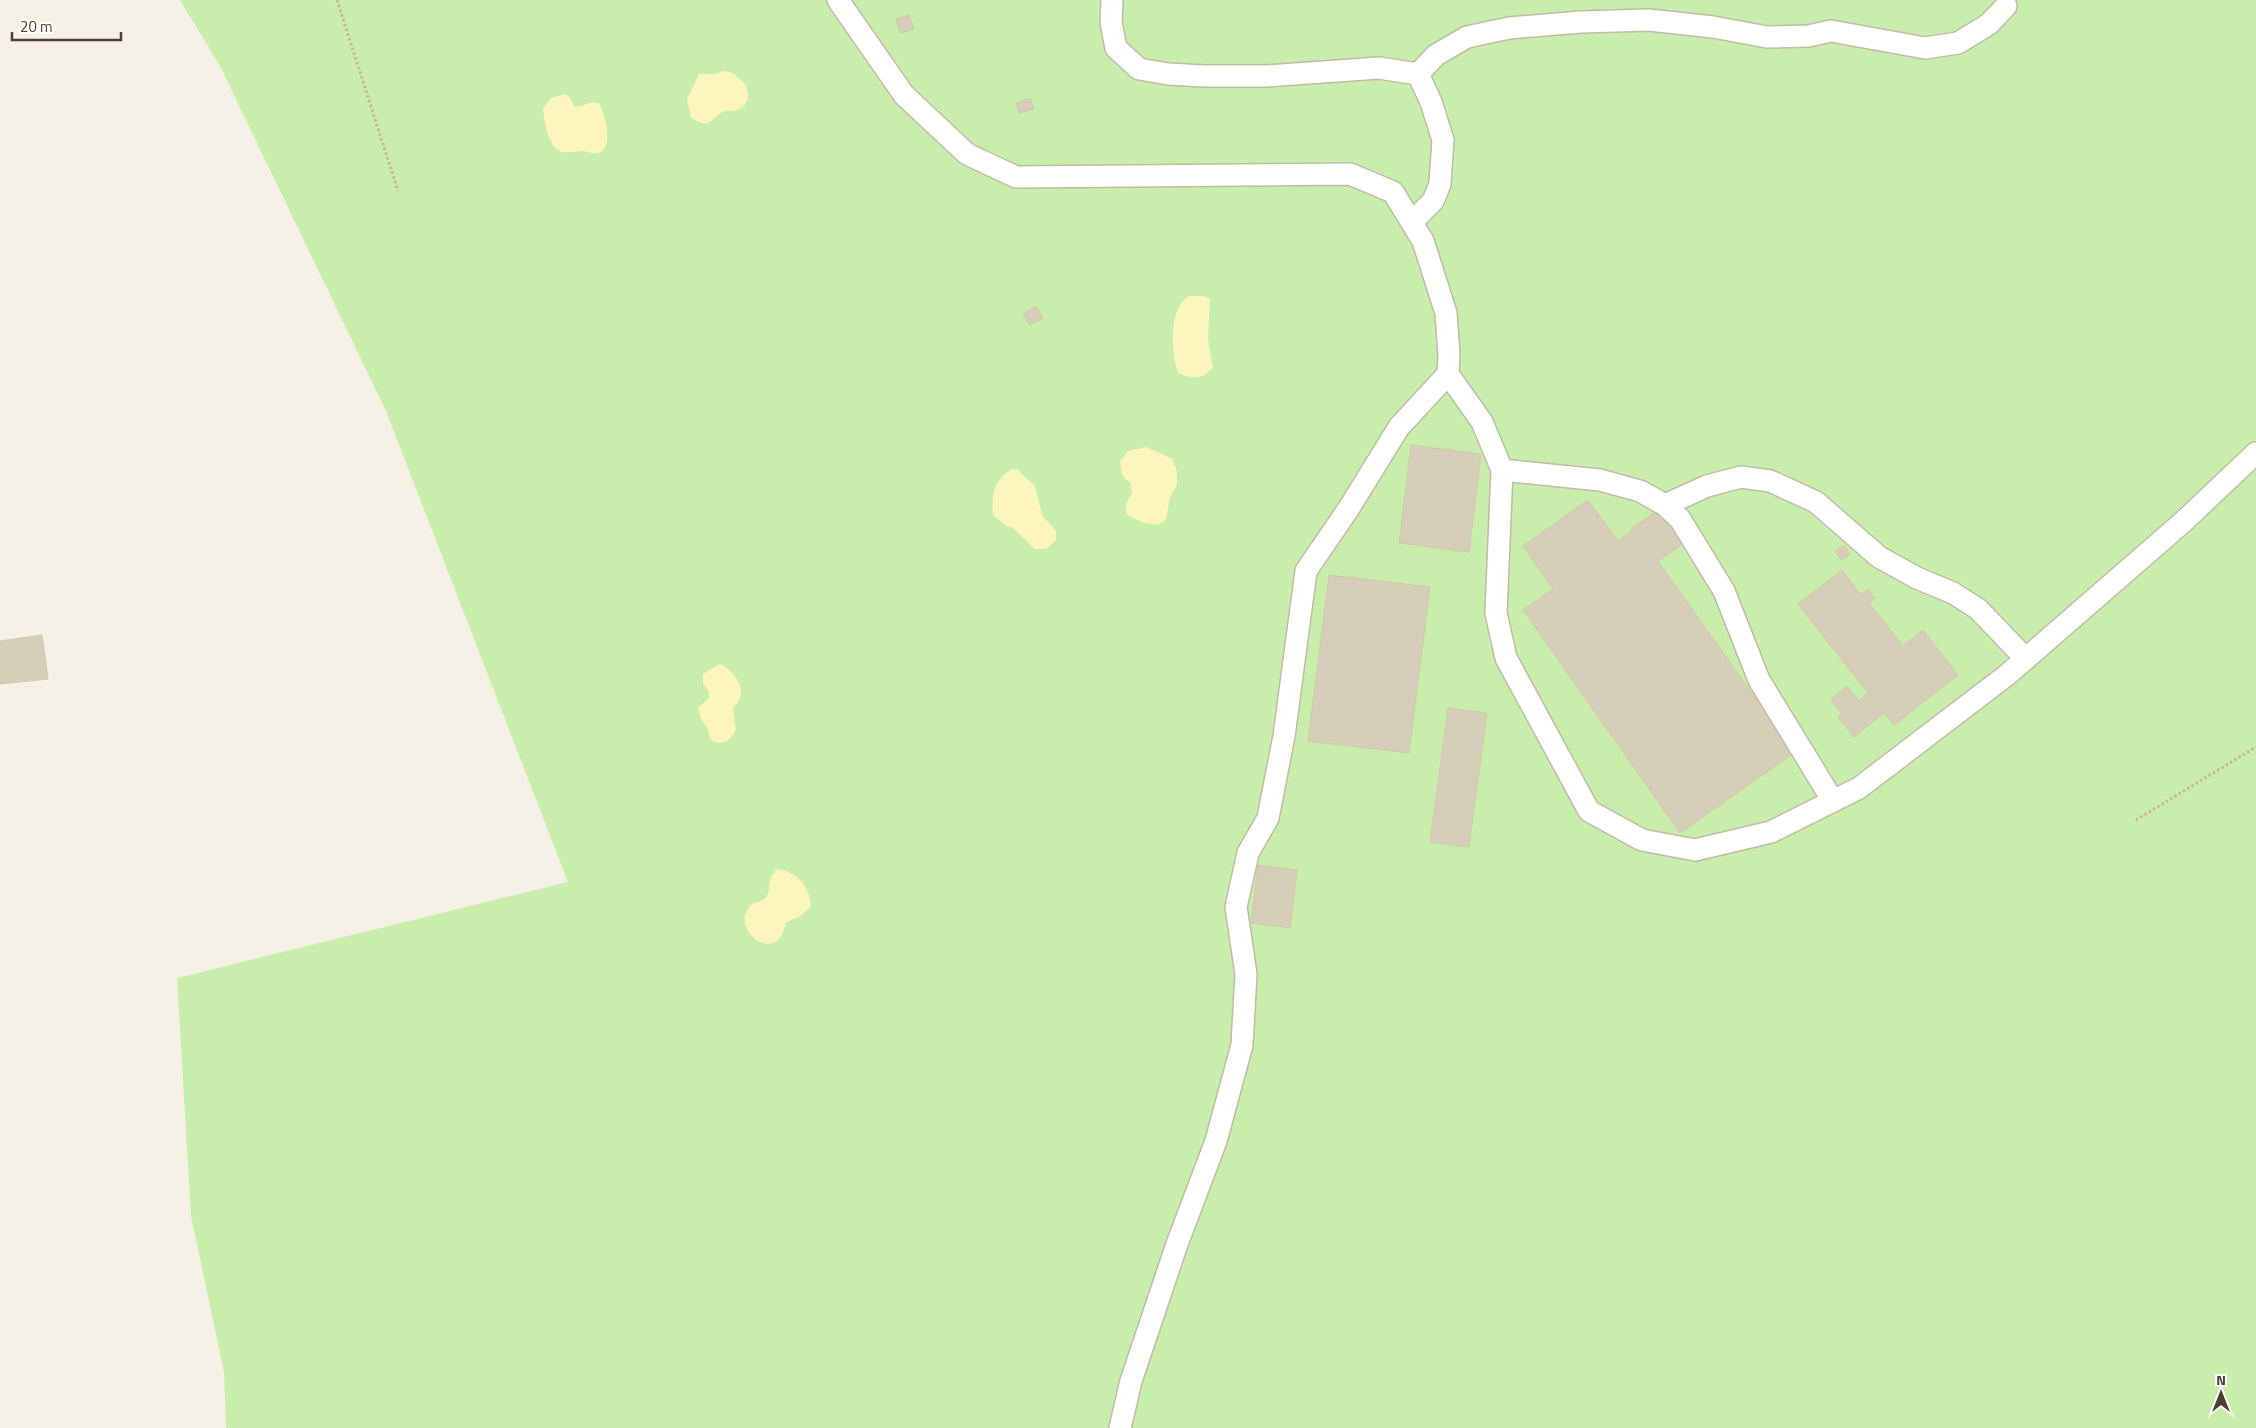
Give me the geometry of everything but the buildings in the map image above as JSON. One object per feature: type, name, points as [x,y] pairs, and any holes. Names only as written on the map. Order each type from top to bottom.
[{"type":"lane","points":[[838,0],[904,95],[967,154],[1016,177],[1350,174],[1393,192],[1423,241],[1446,313],[1449,355],[1448,374],[1482,422],[1502,470],[1496,613],[1506,658],[1589,811],[1642,840],[1695,850],[1771,832],[1858,788],[2026,660],[2175,528],[2256,453]]},
{"type":"lane","points":[[1112,0],[1111,22],[1116,48],[1139,69],[1168,74],[1266,76],[1379,68],[1418,74]]},
{"type":"lane","points":[[1418,74],[1436,55],[1467,37],[1509,28],[1581,22],[1649,20],[1713,27],[1766,37],[1808,36],[1831,31],[1925,48],[1958,43],[1989,24],[2006,6]]},
{"type":"lane","points":[[1412,222],[1433,201],[1440,184],[1443,140],[1431,102],[1418,74]]},
{"type":"lane","points":[[1120,1428],[1131,1381],[1216,1141],[1242,1045],[1246,974],[1236,907],[1248,852],[1268,818],[1284,736],[1306,570],[1399,427],[1448,374]]},
{"type":"lane","points":[[1502,470],[1600,480],[1640,491],[1665,505],[1680,519],[1724,591],[1759,680],[1833,801]]},
{"type":"lane","points":[[1665,505],[1706,486],[1741,477],[1770,481],[1816,502],[1879,557],[1917,578],[1953,593],[1978,609],[2026,660]]},
{"type":"path","points":[[337,0],[398,191]]},
{"type":"path","points":[[2136,820],[2256,747]]},
{"type":"green space","points":[[180,0],[2256,0],[2256,1428],[226,1428],[224,1372],[191,1216],[177,978],[568,882],[386,411],[220,66]]},
{"type":"sand","points":[[723,71],[732,73],[746,86],[748,95],[746,104],[738,110],[722,112],[708,123],[701,123],[691,118],[687,99],[699,74],[717,74]]},
{"type":"sand","points":[[565,94],[569,96],[574,106],[577,107],[595,102],[599,103],[604,114],[607,130],[606,145],[603,150],[596,153],[583,151],[563,152],[554,146],[548,134],[543,108],[551,98]]},
{"type":"sand","points":[[1189,296],[1203,296],[1210,299],[1208,339],[1213,368],[1204,375],[1197,377],[1178,373],[1174,354],[1174,320],[1182,302]]},
{"type":"sand","points":[[1146,447],[1173,459],[1177,472],[1177,484],[1170,497],[1166,520],[1158,525],[1144,523],[1127,515],[1126,512],[1126,504],[1132,494],[1130,483],[1122,475],[1120,461],[1128,451]]},
{"type":"sand","points":[[1012,469],[1018,470],[1035,486],[1042,515],[1056,531],[1056,540],[1046,549],[1035,549],[1013,528],[1005,525],[993,515],[993,495],[995,489],[1001,478]]},
{"type":"sand","points":[[720,664],[725,666],[737,679],[740,684],[741,695],[733,710],[736,730],[729,739],[716,743],[711,738],[700,717],[699,707],[709,698],[709,692],[703,684],[703,674]]},
{"type":"sand","points":[[777,869],[791,873],[801,881],[808,892],[811,906],[801,916],[787,922],[779,939],[773,943],[766,944],[753,938],[748,932],[745,918],[750,905],[766,898],[771,876]]}]
